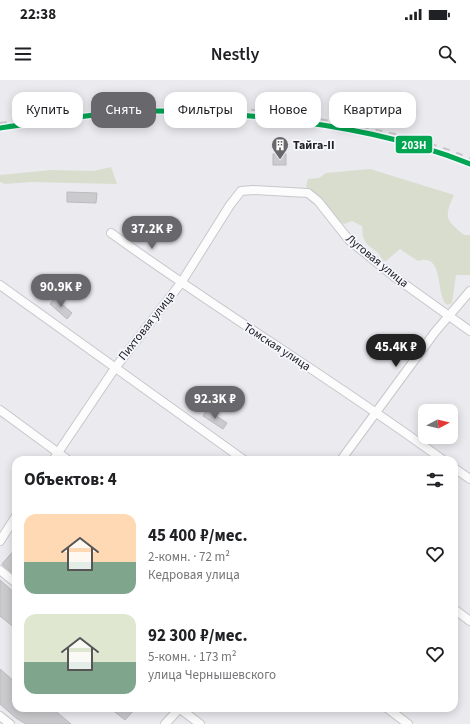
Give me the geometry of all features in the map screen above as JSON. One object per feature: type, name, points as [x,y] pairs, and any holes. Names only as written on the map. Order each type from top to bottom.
[{"type":"street","name":"Луговая улица","points":[[240,191],[253,190],[308,193],[318,201],[349,240],[396,278],[470,331]]},
{"type":"street","name":"Пихтовая улица","points":[[56,456],[115,368],[180,283],[240,191]]},
{"type":"street","name":"Томская улица","points":[[111,233],[180,283],[376,411],[438,456]]},
{"type":"street","points":[[0,285],[238,456]]},
{"type":"street","points":[[344,456],[436,332],[470,291]]},
{"type":"street","points":[[0,410],[63,456]]},
{"type":"street","points":[[458,471],[470,479]]},
{"type":"street","points":[[0,541],[12,522]]},
{"type":"street","points":[[0,570],[12,580]]},
{"type":"street","points":[[458,612],[470,620]]},
{"type":"street","points":[[165,724],[176,712]]},
{"type":"street","points":[[185,712],[200,724]]},
{"type":"street","points":[[392,712],[408,724]]},
{"type":"street","points":[[0,716],[10,724]]},
{"type":"green space","points":[[111,167],[117,184],[30,182],[5,184],[0,182],[0,175],[51,170],[94,171]]},
{"type":"green space","points":[[370,169],[454,195],[449,208],[448,218],[453,226],[464,235],[470,235],[470,275],[456,275],[452,303],[447,305],[443,300],[436,269],[432,263],[427,260],[418,261],[400,249],[386,261],[382,260],[381,256],[366,242],[363,236],[362,226],[352,221],[344,224],[335,218],[306,187],[308,179],[319,178],[326,173]]},
{"type":"building","name":"Тайга-II","points":[[273,154],[286,154],[286,165],[273,165]]},
{"type":"building","points":[[67,192],[97,193],[96,203],[67,202]]},
{"type":"building","points":[[55,298],[72,313],[67,319],[50,304]]},
{"type":"building","points":[[207,410],[227,423],[223,429],[203,416]]},
{"type":"building","points":[[12,553],[12,573],[2,564]]},
{"type":"building","points":[[0,580],[12,590],[12,626],[0,616]]},
{"type":"building","points":[[0,669],[12,680],[12,712],[57,712],[71,724],[26,724],[16,718],[0,704]]},
{"type":"building","points":[[115,712],[132,712],[125,720]]},
{"type":"railway","points":[[0,123],[84,113],[169,107],[240,109],[299,116],[375,129],[407,137],[470,158]]},
{"type":"transit line","name":"203Н","points":[[0,128],[126,112],[180,111],[217,113],[271,118],[372,134],[421,147],[470,164]]},
{"type":"place","name":"Тайга-II","points":[[280,160]]}]
